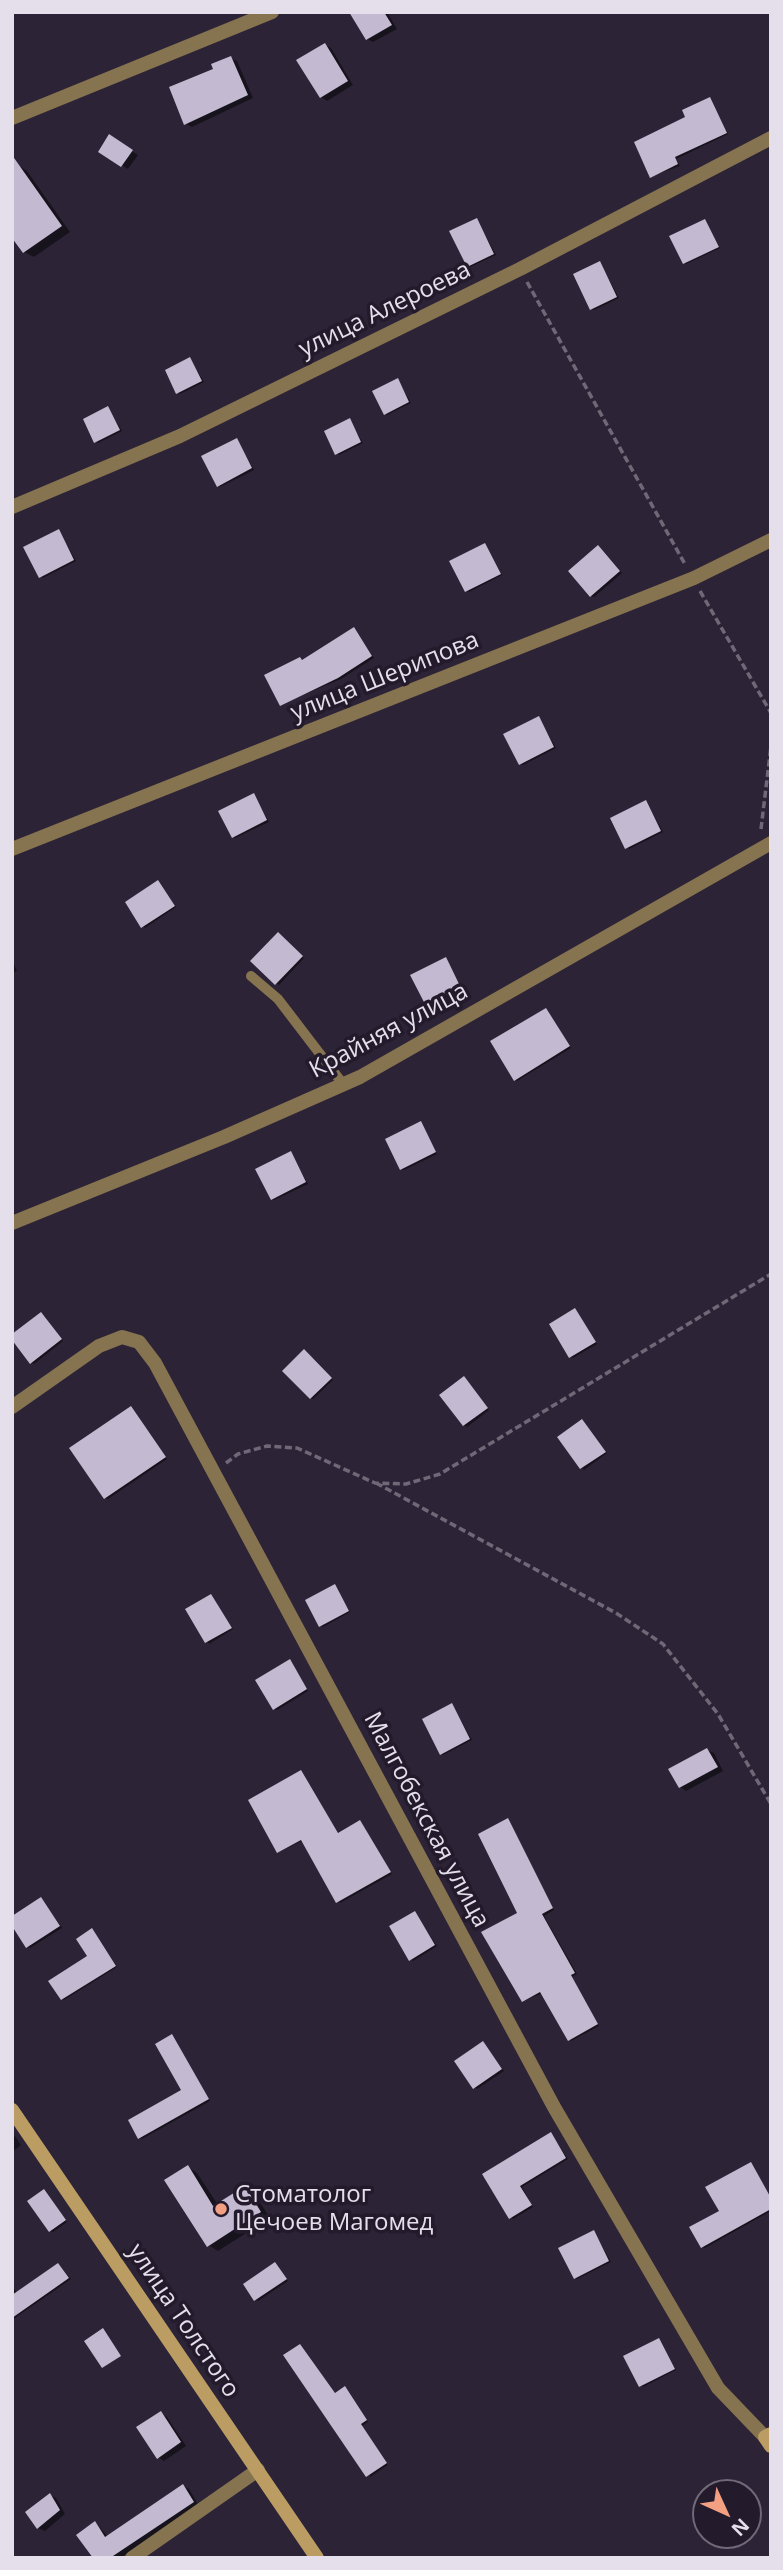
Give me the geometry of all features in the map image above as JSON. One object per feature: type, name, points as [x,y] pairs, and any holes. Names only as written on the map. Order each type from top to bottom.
[{"type":"street","points":[[12,118],[272,12]]},
{"type":"street","name":"улица Алероева","points":[[12,507],[180,436],[520,270],[771,138]]},
{"type":"street","name":"улица Шерипова","points":[[12,849],[694,579],[771,540]]},
{"type":"street","name":"Крайняя улица","points":[[12,1223],[224,1137],[343,1084],[764,847]]},
{"type":"street","name":"Малгобекская улица","points":[[12,1408],[99,1346],[122,1337],[139,1342],[155,1363],[554,2107],[718,2388],[769,2439]]},
{"type":"street","name":"улица Толстого","points":[[12,2110],[317,2558]]},
{"type":"street","points":[[132,2558],[258,2470]]},
{"type":"lane","points":[[251,976],[278,999],[343,1084]]},
{"type":"path","points":[[520,270],[771,713]]},
{"type":"path","points":[[764,847],[771,746]]},
{"type":"path","points":[[375,1483],[406,1484],[440,1474],[771,1274]]},
{"type":"path","points":[[214,1472],[238,1454],[277,1447],[297,1448],[375,1483],[616,1613],[663,1644],[718,1714],[771,1804]]},
{"type":"building","points":[[349,12],[384,12],[392,25],[366,40]]},
{"type":"building","points":[[325,43],[348,81],[320,98],[296,60]]},
{"type":"building","points":[[231,56],[248,95],[184,125],[169,87],[213,69],[211,64]]},
{"type":"building","points":[[710,97],[727,133],[675,157],[678,164],[650,178],[634,142],[685,117],[682,110]]},
{"type":"building","points":[[109,134],[133,150],[121,167],[98,152]]},
{"type":"building","points":[[12,155],[62,226],[23,253],[12,238]]},
{"type":"building","points":[[477,218],[494,254],[467,267],[449,231]]},
{"type":"building","points":[[705,219],[719,247],[683,264],[669,236]]},
{"type":"building","points":[[600,261],[617,297],[590,310],[573,274]]},
{"type":"building","points":[[190,357],[202,381],[176,394],[165,370]]},
{"type":"building","points":[[398,378],[409,402],[384,415],[372,391]]},
{"type":"building","points":[[108,406],[120,430],[94,443],[83,419]]},
{"type":"building","points":[[350,418],[361,442],[335,455],[324,431]]},
{"type":"building","points":[[237,438],[252,468],[217,487],[201,456]]},
{"type":"building","points":[[59,529],[74,560],[39,578],[23,547]]},
{"type":"building","points":[[485,543],[501,574],[465,592],[449,561]]},
{"type":"building","points":[[598,545],[620,571],[590,597],[568,571]]},
{"type":"building","points":[[354,627],[372,656],[338,678],[280,706],[264,675],[300,657],[302,660]]},
{"type":"building","points":[[539,716],[554,747],[519,765],[503,734]]},
{"type":"building","points":[[254,793],[267,820],[232,838],[218,811]]},
{"type":"building","points":[[646,800],[661,831],[625,849],[610,818]]},
{"type":"building","points":[[158,880],[175,906],[141,928],[125,902]]},
{"type":"building","points":[[278,932],[303,956],[275,985],[250,961]]},
{"type":"building","points":[[446,957],[461,988],[426,1006],[410,975]]},
{"type":"building","points":[[546,1008],[570,1046],[514,1081],[490,1041]]},
{"type":"building","points":[[421,1121],[436,1152],[400,1170],[385,1139]]},
{"type":"building","points":[[291,1151],[306,1182],[271,1200],[255,1169]]},
{"type":"building","points":[[575,1308],[596,1342],[569,1358],[549,1324]]},
{"type":"building","points":[[41,1312],[62,1339],[30,1364],[12,1340],[12,1334]]},
{"type":"building","points":[[304,1349],[332,1378],[310,1399],[282,1371]]},
{"type":"building","points":[[464,1376],[488,1408],[463,1426],[439,1395]]},
{"type":"building","points":[[131,1406],[166,1457],[104,1499],[69,1448]]},
{"type":"building","points":[[582,1419],[606,1452],[580,1469],[557,1437]]},
{"type":"building","points":[[335,1584],[349,1611],[319,1627],[305,1600]]},
{"type":"building","points":[[211,1594],[232,1628],[205,1643],[185,1609]]},
{"type":"building","points":[[290,1659],[307,1689],[273,1710],[255,1680]]},
{"type":"building","points":[[452,1703],[470,1739],[440,1755],[422,1719]]},
{"type":"building","points":[[707,1748],[718,1767],[679,1788],[668,1769]]},
{"type":"building","points":[[301,1770],[338,1833],[360,1820],[391,1872],[336,1903],[301,1840],[277,1853],[248,1800]]},
{"type":"building","points":[[508,1818],[553,1908],[542,1914],[575,1973],[571,1975],[598,2024],[568,2041],[540,1992],[522,2002],[481,1932],[517,1913],[478,1834]]},
{"type":"building","points":[[41,1897],[60,1926],[26,1948],[12,1926],[12,1916]]},
{"type":"building","points":[[415,1911],[435,1945],[409,1961],[389,1926]]},
{"type":"building","points":[[92,1928],[116,1966],[61,2000],[48,1981],[87,1956],[76,1939]]},
{"type":"building","points":[[172,2034],[209,2099],[138,2139],[128,2120],[181,2090],[155,2044]]},
{"type":"building","points":[[483,2041],[502,2069],[473,2089],[454,2061]]},
{"type":"building","points":[[551,2132],[566,2158],[520,2186],[532,2205],[509,2219],[482,2174]]},
{"type":"building","points":[[751,2162],[771,2198],[771,2209],[701,2248],[689,2227],[719,2211],[705,2187]]},
{"type":"building","name":"Стоматолог Цечоев Магомед","points":[[188,2165],[213,2206],[245,2186],[261,2212],[207,2247],[164,2180]]},
{"type":"building","points":[[44,2189],[66,2220],[49,2232],[27,2201]]},
{"type":"building","points":[[594,2230],[609,2261],[574,2279],[558,2248]]},
{"type":"building","points":[[275,2262],[287,2279],[254,2301],[243,2284]]},
{"type":"building","points":[[58,2263],[69,2278],[12,2318],[12,2295]]},
{"type":"building","points":[[103,2328],[121,2356],[102,2368],[84,2341]]},
{"type":"building","points":[[659,2338],[675,2369],[639,2387],[623,2356]]},
{"type":"building","points":[[300,2344],[335,2393],[345,2386],[367,2420],[361,2424],[387,2463],[366,2477],[283,2355]]},
{"type":"building","points":[[161,2411],[181,2442],[157,2459],[136,2427]]},
{"type":"building","points":[[183,2484],[194,2502],[110,2558],[93,2558],[76,2535],[95,2521],[105,2537]]},
{"type":"building","points":[[50,2493],[60,2510],[37,2529],[25,2512]]},
{"type":"place","name":"Стоматолог Цечоев Магомед","points":[[221,2209]]}]
